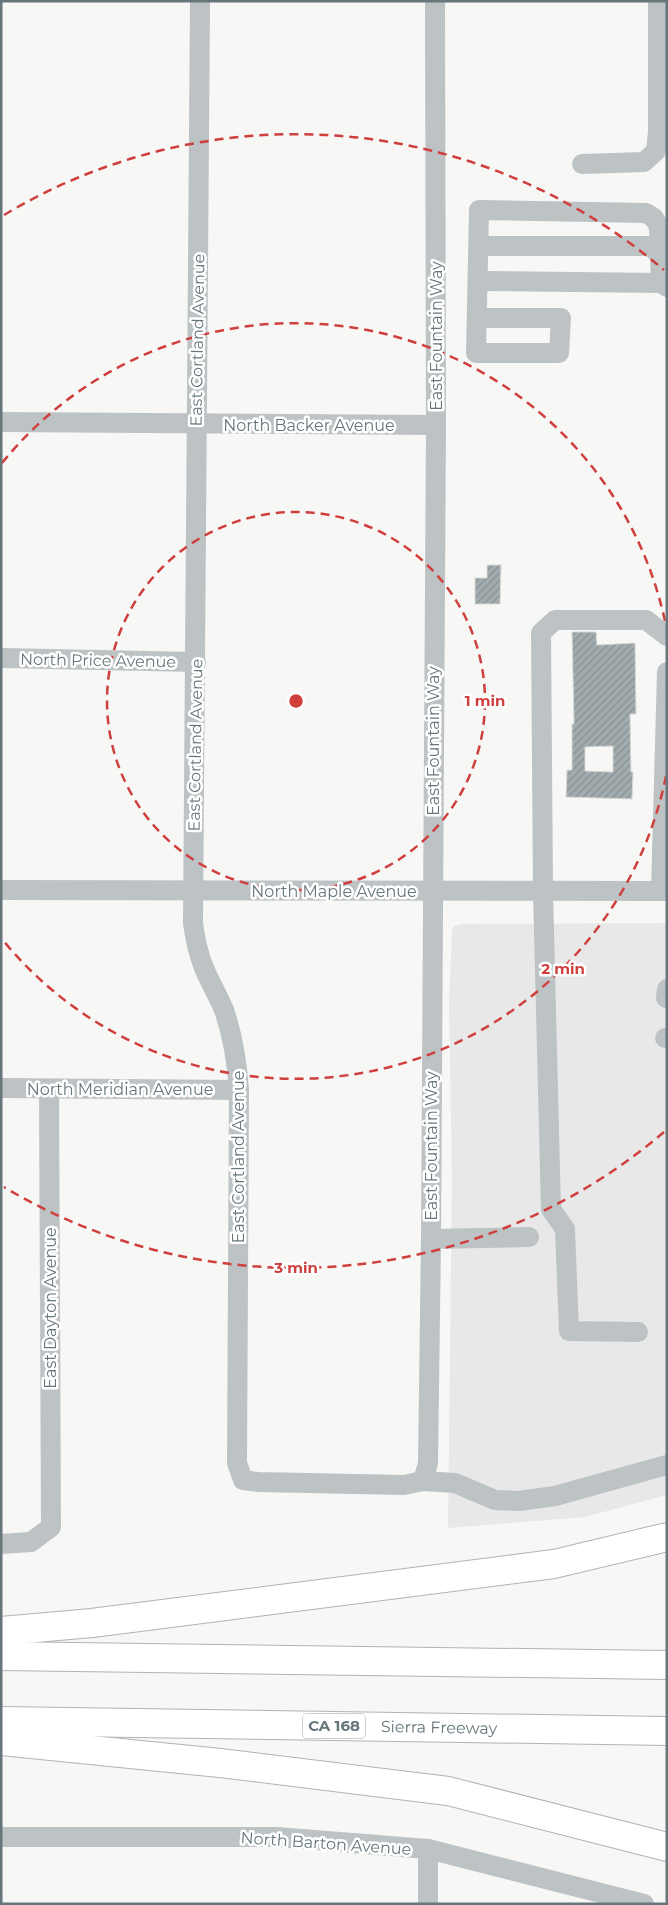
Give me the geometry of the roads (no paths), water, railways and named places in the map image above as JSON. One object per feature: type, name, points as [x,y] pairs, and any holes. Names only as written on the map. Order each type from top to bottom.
[{"type":"highway","points":[[1,1631],[92,1623],[554,1564],[667,1537]]},
{"type":"highway","points":[[1,1656],[667,1665]]},
{"type":"highway","name":"Sierra Freeway","points":[[1,1721],[667,1731]]},
{"type":"highway","points":[[1,1741],[220,1763],[448,1791],[667,1847]]},
{"type":"street","name":"East Cortland Avenue","points":[[200,1],[193,923],[197,947],[204,969],[223,1008],[232,1034],[237,1064],[239,1090],[236,1463],[243,1480],[258,1482],[404,1485],[423,1481]]},
{"type":"street","name":"East Fountain Way","points":[[423,1481],[428,1463],[431,1239],[436,425],[435,1]]},
{"type":"street","points":[[582,164],[644,162],[656,152],[658,132],[658,1]]},
{"type":"street","points":[[477,318],[561,318],[559,353],[476,353],[479,210],[646,213],[663,227],[664,285],[478,281]]},
{"type":"street","points":[[479,246],[650,246],[664,259]]},
{"type":"street","name":"North Backer Avenue","points":[[1,422],[436,425]]},
{"type":"street","points":[[638,1332],[569,1332],[565,1229],[551,1209],[543,891],[541,633],[554,620],[646,620],[667,636]]},
{"type":"street","name":"North Price Avenue","points":[[1,658],[196,662]]},
{"type":"street","points":[[664,891],[667,672]]},
{"type":"street","name":"North Maple Avenue","points":[[1,890],[664,891]]},
{"type":"street","points":[[666,998],[667,988]]},
{"type":"street","name":"North Meridian Avenue","points":[[1,1088],[239,1090]]},
{"type":"street","name":"East Dayton Avenue","points":[[1,1544],[31,1542],[51,1527],[49,1089]]},
{"type":"street","points":[[431,1239],[529,1238]]},
{"type":"street","points":[[423,1481],[455,1483],[494,1500],[519,1501],[555,1496],[667,1465]]},
{"type":"street","name":"North Barton Avenue","points":[[1,1837],[278,1836],[428,1849],[644,1904]]},
{"type":"street","points":[[428,1849],[428,1904]]}]
